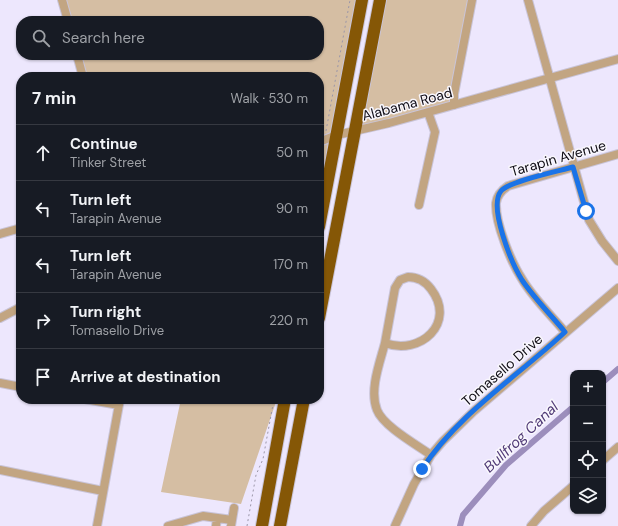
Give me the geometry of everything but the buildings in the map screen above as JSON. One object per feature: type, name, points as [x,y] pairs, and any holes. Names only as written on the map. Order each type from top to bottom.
[{"type":"highway","points":[[324,189],[331,135],[362,0]]},
{"type":"highway","points":[[324,292],[380,0]]},
{"type":"highway","points":[[262,526],[284,404]]},
{"type":"highway","points":[[280,526],[303,404]]},
{"type":"street","points":[[62,0],[67,16]]},
{"type":"street","points":[[454,105],[454,94],[472,0]]},
{"type":"street","points":[[528,0],[573,167],[592,228],[618,260]]},
{"type":"street","name":"Alabama Road","points":[[324,139],[331,135],[355,131],[428,112],[618,59]]},
{"type":"street","points":[[78,60],[82,72]]},
{"type":"street","points":[[419,205],[435,132],[428,112]]},
{"type":"street","name":"Tarapin Avenue","points":[[565,332],[522,279],[504,236],[496,203],[498,196],[508,186],[618,154]]},
{"type":"street","points":[[0,234],[16,229]]},
{"type":"street","points":[[385,343],[400,347],[416,344],[430,335],[439,322],[440,307],[437,298],[421,279],[408,277],[400,280],[395,288],[375,392],[376,409],[384,420],[431,455]]},
{"type":"street","name":"Tomasello Drive","points":[[395,526],[414,484],[431,455],[457,426],[618,288]]},
{"type":"street","points":[[0,318],[16,310]]},
{"type":"street","points":[[0,383],[16,386]]},
{"type":"street","points":[[97,526],[120,404]]},
{"type":"street","points":[[606,457],[618,447]]},
{"type":"street","points":[[0,470],[103,491]]},
{"type":"street","points":[[531,526],[544,510],[570,488]]},
{"type":"street","points":[[168,526],[176,525],[203,516],[216,522],[232,523],[234,508]]},
{"type":"path","points":[[331,135],[350,0]]},
{"type":"path","points":[[247,526],[256,475],[263,459],[273,404]]},
{"type":"shaded area","points":[[65,0],[359,0],[324,184],[324,72],[85,72],[81,60],[324,60],[324,16],[70,16]]},
{"type":"shaded area","points":[[384,0],[473,0],[457,101],[359,127]]},
{"type":"shaded area","points":[[180,404],[275,404],[241,504],[161,492]]},
{"type":"waterway","name":"Bullfrog Canal","points":[[606,379],[618,369]]},
{"type":"waterway","name":"Bullfrog Canal","points":[[460,526],[463,515],[506,465],[570,410]]},
{"type":"route","points":[[422,469],[431,455],[457,426],[565,332],[522,279],[512,259],[498,218],[496,203],[498,196],[502,190],[508,186],[573,167],[586,211]]}]
